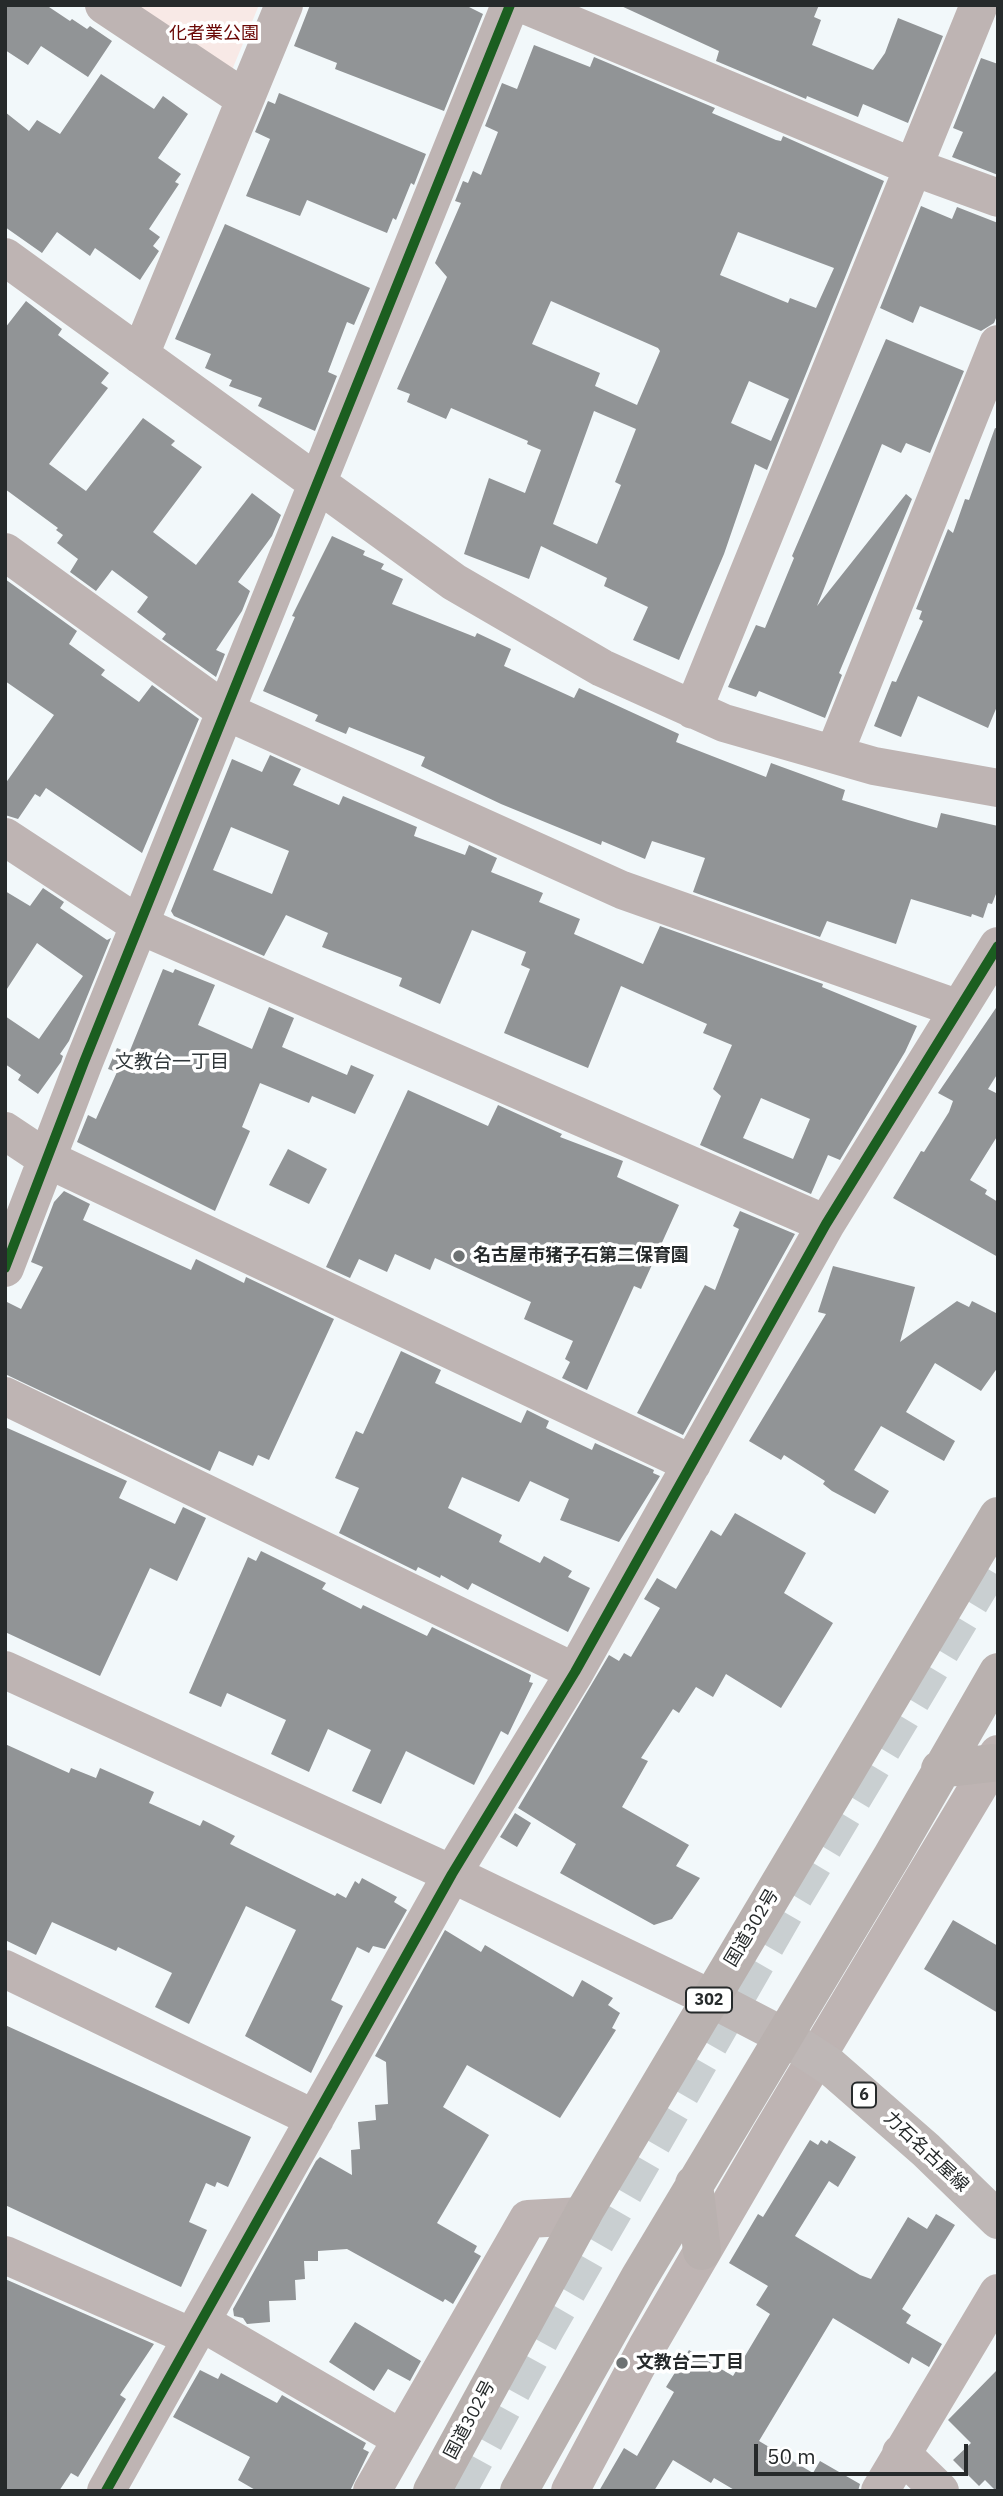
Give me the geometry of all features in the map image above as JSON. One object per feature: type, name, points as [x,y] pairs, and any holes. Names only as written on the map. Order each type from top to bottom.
[{"type":"highway","name":"国道302号","points":[[432,2491],[582,2216],[998,1517]]},
{"type":"highway","points":[[519,2491],[694,2184],[800,2047],[940,1769],[998,1672]]},
{"type":"highway","points":[[940,1769],[995,1758]]},
{"type":"highway","points":[[694,2184],[702,2251]]},
{"type":"main road","name":"力石名古屋線","points":[[710,1998],[800,2047],[926,2150],[998,2220]]},
{"type":"street","points":[[104,5],[246,99]]},
{"type":"street","points":[[140,355],[284,5]]},
{"type":"street","points":[[5,1268],[139,925],[510,5]]},
{"type":"street","points":[[525,5],[913,167],[998,198]]},
{"type":"street","points":[[693,709],[979,5]]},
{"type":"street","points":[[5,257],[454,582],[602,668],[724,723],[874,766],[998,788]]},
{"type":"street","points":[[834,754],[998,344]]},
{"type":"street","points":[[5,552],[225,711],[622,890],[959,1009]]},
{"type":"street","points":[[5,837],[139,925],[826,1224]]},
{"type":"street","points":[[106,2491],[453,1874],[575,1672],[826,1224],[998,946]]},
{"type":"street","points":[[5,1131],[47,1159],[692,1464]]},
{"type":"street","points":[[5,1396],[575,1672]]},
{"type":"street","points":[[5,1670],[453,1874],[710,1998]]},
{"type":"street","points":[[569,2491],[702,2251],[800,2047],[995,1758]]},
{"type":"street","points":[[5,1969],[315,2119]]},
{"type":"street","points":[[372,2491],[528,2219],[582,2216]]},
{"type":"street","points":[[5,2255],[197,2330],[402,2439]]},
{"type":"street","points":[[880,2491],[998,2292]]},
{"type":"street","points":[[901,2453],[940,2491]]},
{"type":"green space","name":"化者業公園","points":[[126,5],[259,5],[232,70]]},
{"type":"building","points":[[5,5],[46,5],[70,21],[72,19],[87,29],[90,26],[112,41],[88,77],[41,46],[28,65],[5,50]]},
{"type":"building","points":[[310,5],[465,5],[483,14],[444,111],[335,69],[337,63],[294,46]]},
{"type":"building","points":[[619,5],[819,5],[814,17],[821,20],[812,45],[873,70],[885,53],[898,18],[943,36],[908,123],[863,104],[858,117],[807,96],[806,99],[716,61],[719,51]]},
{"type":"building","points":[[534,45],[590,67],[594,57],[715,108],[712,113],[776,140],[781,141],[783,136],[884,181],[767,470],[755,464],[724,554],[679,660],[633,640],[648,607],[604,586],[607,578],[541,546],[529,579],[464,554],[489,478],[525,493],[541,450],[527,444],[528,441],[451,408],[446,419],[407,402],[410,394],[397,389],[447,277],[435,263],[461,203],[455,201],[463,181],[468,183],[473,171],[481,175],[498,132],[485,126],[502,83],[517,89]],"holes":[[[738,232],[834,268],[816,308],[790,298],[788,303],[720,275]],[[551,301],[660,351],[637,405],[595,386],[600,373],[532,344]],[[749,381],[789,399],[771,441],[731,423]],[[594,411],[636,429],[615,482],[621,485],[597,544],[553,524]]]},
{"type":"building","points":[[981,58],[998,64],[998,175],[952,157],[963,132],[953,128]]},
{"type":"building","points":[[101,74],[154,109],[163,96],[188,114],[158,158],[181,174],[175,182],[179,184],[149,229],[160,237],[153,246],[159,251],[140,280],[95,248],[90,256],[57,232],[42,253],[5,227],[5,112],[29,131],[37,120],[60,134]]},
{"type":"building","points":[[279,93],[426,154],[414,185],[411,183],[396,220],[393,218],[387,233],[307,200],[300,216],[246,196],[270,139],[255,132],[268,101],[275,104]]},
{"type":"building","points":[[921,206],[952,219],[957,207],[998,223],[998,313],[994,323],[981,331],[920,306],[913,323],[880,308]]},
{"type":"building","points":[[225,224],[370,288],[354,325],[347,322],[328,372],[337,376],[315,431],[258,406],[262,398],[229,386],[232,380],[205,368],[211,354],[175,339]]},
{"type":"building","points":[[26,301],[62,329],[58,335],[109,373],[101,383],[108,388],[49,464],[86,491],[143,418],[175,441],[171,445],[202,467],[153,532],[196,565],[252,493],[281,515],[272,536],[238,582],[250,591],[242,611],[216,650],[225,654],[216,677],[162,639],[166,634],[137,612],[148,597],[112,570],[96,591],[70,572],[78,559],[57,543],[63,535],[56,530],[58,528],[5,489],[5,328]]},
{"type":"building","points":[[886,339],[964,371],[930,453],[906,443],[901,453],[882,444],[817,606],[906,494],[912,499],[839,673],[842,675],[825,718],[759,691],[756,697],[728,687],[756,625],[765,628],[794,558],[792,556]]},
{"type":"building","points":[[995,428],[998,429],[998,704],[988,728],[918,696],[901,737],[874,726],[892,681],[896,682],[923,621],[919,619],[922,611],[916,609],[948,529],[953,533],[965,499],[969,500]]},
{"type":"building","points":[[332,536],[365,551],[363,555],[384,564],[381,569],[403,579],[392,604],[475,637],[477,633],[511,649],[504,666],[574,698],[579,688],[679,734],[676,742],[766,777],[771,763],[845,790],[842,800],[908,820],[937,828],[941,813],[998,826],[998,889],[992,904],[988,903],[983,918],[911,899],[896,944],[827,921],[820,937],[693,892],[705,858],[652,841],[645,859],[602,841],[601,845],[501,804],[421,766],[425,757],[349,727],[346,734],[315,721],[318,715],[263,691],[295,617],[292,616]]},
{"type":"building","points":[[5,579],[77,631],[69,644],[105,670],[101,675],[139,702],[152,685],[199,719],[142,853],[46,788],[40,797],[35,794],[18,819],[5,815],[5,784],[54,715],[5,681]]},
{"type":"building","points":[[270,755],[301,769],[293,785],[339,805],[343,796],[417,827],[414,836],[465,855],[469,845],[497,858],[491,872],[543,893],[539,902],[580,919],[574,934],[643,964],[660,926],[823,984],[822,987],[917,1026],[905,1052],[840,1160],[828,1155],[811,1194],[700,1145],[721,1096],[713,1089],[732,1045],[703,1033],[707,1024],[621,986],[588,1068],[504,1033],[530,969],[521,965],[526,952],[472,930],[440,1004],[399,986],[402,978],[322,947],[328,933],[286,915],[264,956],[174,916],[171,911],[232,759],[262,772]],"holes":[[[231,827],[289,851],[272,894],[213,870]],[[761,1098],[810,1119],[793,1159],[743,1138]]]},
{"type":"building","points":[[43,888],[64,902],[60,908],[107,940],[111,938],[69,1041],[60,1054],[63,1056],[61,1062],[38,1094],[18,1080],[21,1075],[5,1064],[5,1016],[39,1039],[83,976],[37,943],[5,992],[5,891],[30,906]]},
{"type":"building","points":[[163,969],[173,973],[175,969],[215,985],[198,1025],[252,1049],[269,1007],[294,1018],[282,1047],[347,1075],[351,1065],[374,1075],[355,1114],[312,1096],[309,1103],[260,1083],[242,1127],[250,1131],[215,1211],[77,1142],[88,1115],[96,1119],[117,1072],[108,1069],[117,1048],[129,1053]]},
{"type":"building","points":[[998,1005],[998,1073],[988,1089],[998,1094],[998,1135],[970,1180],[987,1190],[985,1194],[998,1202],[998,1257],[893,1198],[921,1151],[924,1152],[949,1112],[953,1101],[938,1093]]},
{"type":"building","points":[[408,1090],[488,1126],[498,1105],[562,1134],[560,1137],[623,1161],[617,1177],[679,1205],[641,1289],[634,1286],[587,1390],[562,1378],[570,1362],[565,1359],[573,1341],[524,1319],[531,1302],[435,1258],[430,1270],[395,1254],[387,1272],[359,1259],[350,1278],[326,1267]]},
{"type":"building","points":[[288,1149],[327,1169],[309,1204],[269,1185]]},
{"type":"building","points":[[64,1191],[90,1204],[83,1220],[191,1270],[196,1259],[244,1283],[246,1277],[334,1319],[269,1460],[258,1455],[253,1466],[219,1451],[210,1471],[5,1374],[5,1301],[21,1309],[43,1267],[31,1262],[54,1202]]},
{"type":"building","points":[[740,1211],[795,1234],[683,1435],[637,1413],[705,1285],[715,1290],[739,1229],[733,1226]]},
{"type":"building","points":[[833,1266],[915,1287],[900,1342],[957,1301],[969,1307],[972,1301],[998,1314],[998,1367],[981,1391],[935,1363],[906,1412],[955,1441],[944,1461],[881,1426],[854,1470],[889,1491],[875,1514],[832,1491],[823,1484],[825,1481],[784,1455],[781,1460],[749,1441],[826,1314],[818,1312]]},
{"type":"building","points":[[401,1351],[441,1370],[435,1383],[521,1423],[527,1410],[549,1421],[546,1428],[592,1450],[595,1443],[654,1470],[653,1473],[660,1476],[619,1542],[560,1520],[569,1499],[530,1481],[519,1502],[462,1477],[448,1508],[502,1535],[499,1542],[540,1563],[544,1556],[572,1571],[568,1577],[590,1588],[568,1632],[472,1583],[468,1590],[441,1575],[440,1578],[418,1567],[416,1571],[339,1533],[359,1488],[335,1478],[356,1431],[363,1434]]},
{"type":"building","points":[[5,1427],[127,1481],[119,1498],[175,1524],[183,1507],[206,1518],[177,1581],[150,1568],[100,1676],[5,1632]]},
{"type":"building","points":[[735,1513],[806,1553],[784,1593],[833,1623],[781,1708],[726,1674],[713,1697],[696,1687],[679,1713],[673,1709],[641,1758],[648,1761],[622,1807],[689,1845],[676,1866],[700,1878],[672,1919],[654,1925],[560,1873],[576,1844],[518,1808],[609,1655],[619,1661],[624,1653],[631,1657],[660,1608],[644,1599],[657,1578],[676,1589],[711,1530],[721,1536]]},
{"type":"building","points":[[261,1551],[326,1583],[322,1589],[361,1609],[363,1605],[427,1636],[432,1627],[531,1675],[529,1682],[533,1683],[508,1735],[501,1731],[474,1785],[406,1751],[381,1804],[352,1791],[371,1750],[328,1729],[309,1772],[271,1754],[286,1720],[227,1693],[221,1707],[189,1693],[248,1557],[256,1561]]},
{"type":"building","points":[[5,1744],[69,1773],[71,1768],[96,1778],[100,1768],[154,1792],[149,1803],[200,1826],[203,1820],[235,1836],[230,1844],[335,1896],[337,1893],[346,1898],[355,1881],[359,1884],[362,1878],[397,1897],[394,1902],[407,1910],[385,1949],[373,1946],[369,1953],[357,1947],[331,2000],[343,2006],[311,2073],[245,2036],[296,1930],[246,1906],[189,2024],[155,2007],[172,1973],[118,1947],[116,1951],[52,1922],[36,1955],[5,1940]]},
{"type":"building","points":[[515,1813],[531,1823],[517,1847],[500,1837]]},
{"type":"building","points":[[953,1920],[998,1946],[998,2013],[924,1969]]},
{"type":"building","points":[[445,1930],[481,1952],[485,1945],[573,1997],[582,1980],[613,1998],[608,2005],[620,2013],[612,2028],[616,2030],[560,2118],[467,2065],[443,2107],[489,2135],[437,2223],[477,2246],[474,2252],[481,2256],[453,2304],[445,2299],[443,2302],[347,2249],[318,2251],[318,2261],[304,2261],[305,2279],[295,2280],[296,2300],[269,2301],[270,2322],[247,2324],[243,2318],[234,2316],[233,2309],[316,2161],[320,2157],[352,2175],[351,2150],[360,2149],[358,2122],[376,2120],[375,2105],[388,2104],[386,2062],[375,2056]]},
{"type":"building","points":[[5,2025],[251,2137],[228,2187],[217,2182],[215,2187],[206,2183],[189,2222],[207,2230],[181,2287],[5,2205]]},
{"type":"building","points":[[810,2140],[818,2145],[821,2140],[827,2144],[829,2140],[856,2157],[838,2187],[829,2181],[795,2236],[860,2275],[871,2279],[908,2217],[927,2229],[936,2214],[955,2225],[902,2309],[911,2315],[906,2323],[942,2344],[929,2367],[912,2357],[909,2364],[833,2318],[759,2441],[813,2473],[820,2461],[860,2484],[858,2491],[736,2491],[714,2478],[711,2483],[673,2460],[654,2491],[599,2491],[624,2448],[637,2456],[674,2392],[666,2387],[689,2350],[733,2376],[770,2314],[756,2305],[768,2286],[729,2263],[758,2214],[763,2217]]},
{"type":"building","points":[[5,2279],[154,2344],[120,2395],[126,2399],[78,2477],[71,2473],[59,2491],[5,2491]]},
{"type":"building","points":[[355,2322],[421,2361],[410,2381],[388,2369],[374,2391],[329,2362]]},
{"type":"building","points":[[998,2369],[996,2491],[985,2480],[979,2486],[953,2460],[971,2443],[948,2420]]},
{"type":"building","points":[[200,2370],[218,2379],[221,2373],[277,2403],[282,2395],[366,2443],[363,2449],[369,2452],[350,2491],[257,2491],[238,2480],[250,2457],[173,2417]]},
{"type":"tunnel","points":[[457,2491],[546,2328],[791,1901],[998,1555]]},
{"type":"cycle path","points":[[5,1268],[84,1062],[510,5]]},
{"type":"cycle path","points":[[106,2491],[452,1874],[575,1672],[826,1224],[998,946]]},
{"type":"place","name":"名古屋市猪子石第二保育園","points":[[459,1256]]},
{"type":"place","name":"文教台二丁目","points":[[622,2363]]},
{"type":"district","name":"文教台一丁目","points":[[172,1063]]}]
